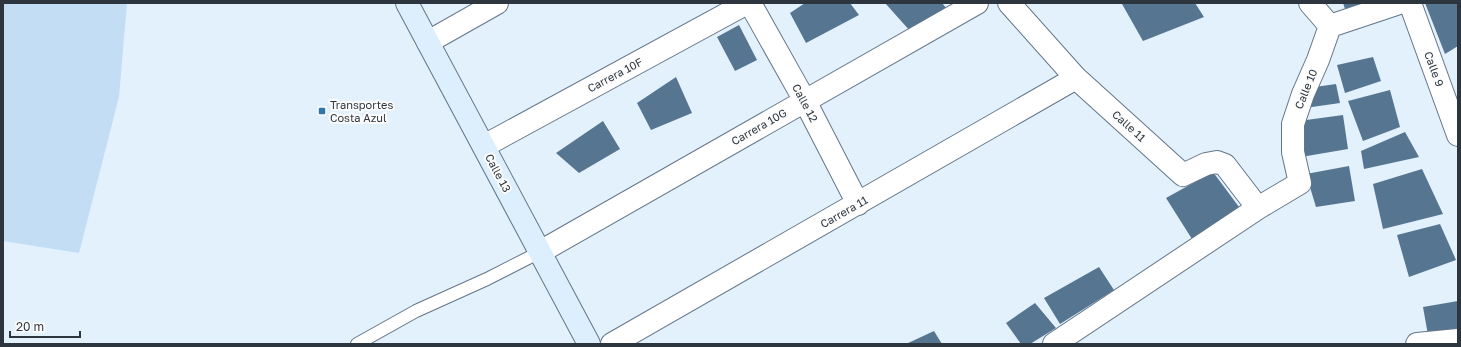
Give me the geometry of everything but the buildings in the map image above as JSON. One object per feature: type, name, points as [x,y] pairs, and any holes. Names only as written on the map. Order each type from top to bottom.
[{"type":"street","name":"Calle 13","points":[[407,3],[589,344]]},
{"type":"street","points":[[428,42],[497,3]]},
{"type":"street","name":"Calle 12","points":[[749,3],[805,101],[858,204]]},
{"type":"street","name":"Carrera 10F","points":[[484,146],[749,3]]},
{"type":"street","name":"Carrera 10G","points":[[540,252],[978,3]]},
{"type":"street","name":"Calle 11","points":[[1008,3],[1076,78],[1183,175],[1211,163],[1217,162],[1225,165],[1258,208]]},
{"type":"street","points":[[1310,3],[1330,26],[1399,3]]},
{"type":"street","name":"Calle 9","points":[[1410,3],[1458,135]]},
{"type":"street","name":"Calle 10","points":[[1258,208],[1300,184],[1292,152],[1293,124],[1303,94],[1318,60],[1330,26]]},
{"type":"street","name":"Carrera 11","points":[[612,344],[1076,78]]},
{"type":"street","points":[[1054,344],[1258,208]]},
{"type":"street","points":[[1417,344],[1458,340]]},
{"type":"lane","points":[[357,344],[416,311],[487,279],[540,252]]},
{"type":"shaded area","points":[[3,3],[127,3],[119,97],[79,253],[3,241]]},
{"type":"place","name":"Transportes Costa Azul","points":[[322,111]]}]
